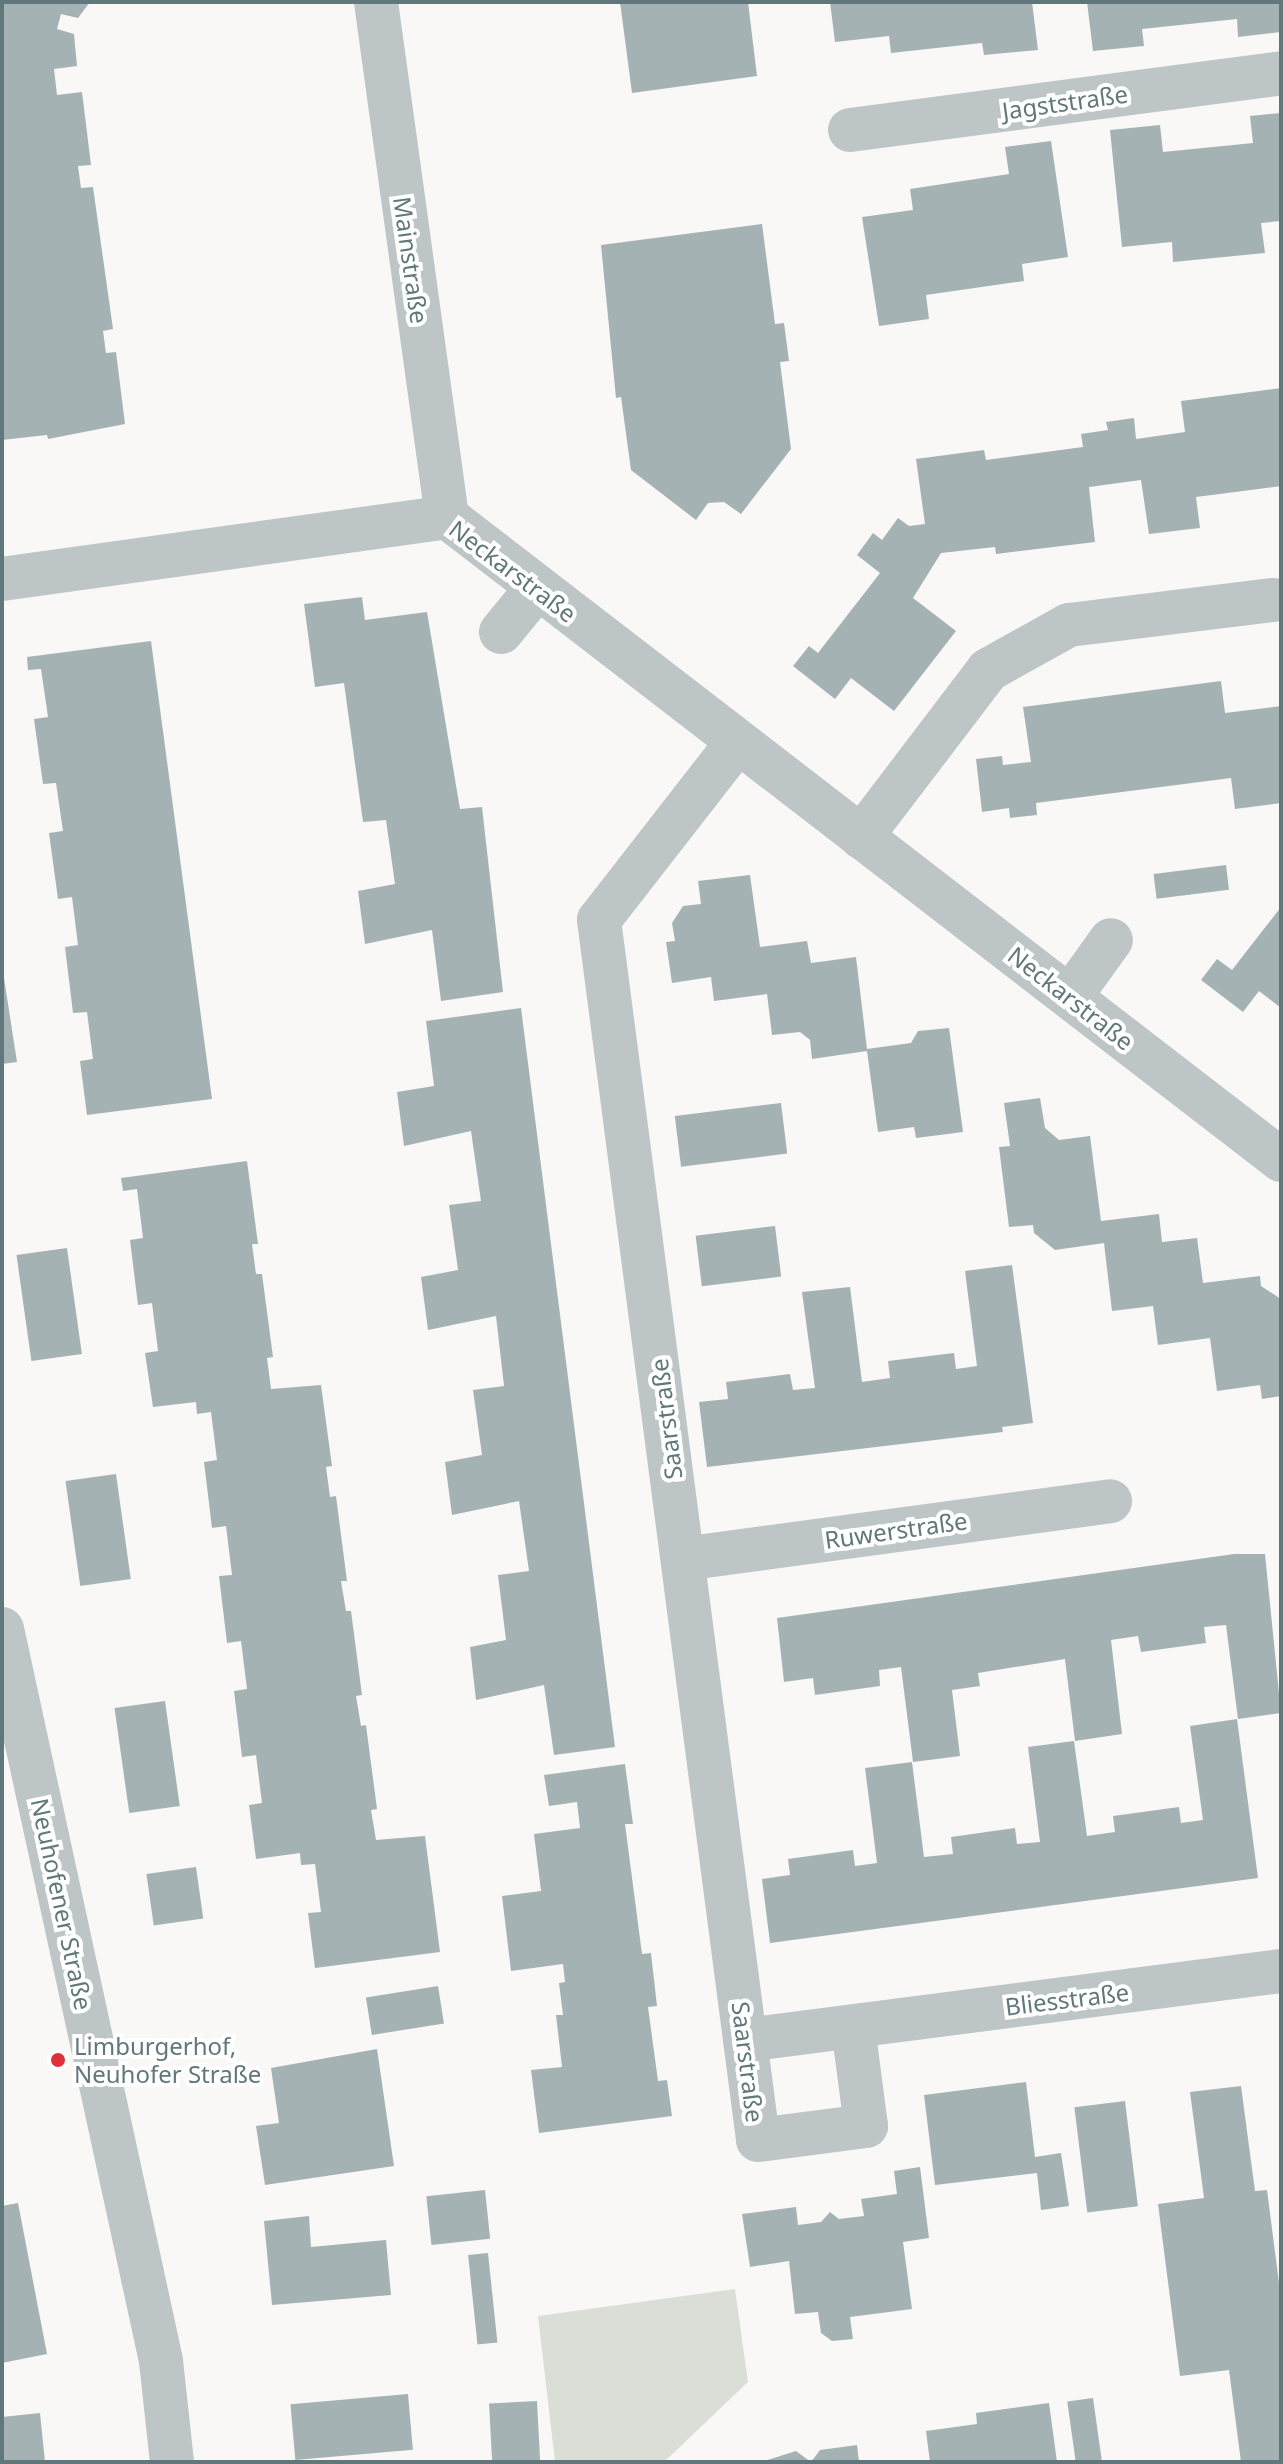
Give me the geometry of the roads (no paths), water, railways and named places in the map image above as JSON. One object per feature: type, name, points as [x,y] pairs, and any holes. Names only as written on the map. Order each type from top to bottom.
[{"type":"street","name":"Mainstraße","points":[[376,2],[447,517]]},
{"type":"street","name":"Jagststraße","points":[[850,130],[1281,73]]},
{"type":"street","name":"Neckarstraße","points":[[2,579],[447,517],[736,744],[1070,997],[1277,1148]]},
{"type":"street","points":[[501,632],[537,588]]},
{"type":"street","points":[[861,837],[988,670],[1069,625],[1273,600]]},
{"type":"street","name":"Saarstraße","points":[[736,744],[599,920],[758,2140],[866,2126],[853,2027]]},
{"type":"street","points":[[1070,997],[1111,940]]},
{"type":"street","name":"Ruwerstraße","points":[[683,1559],[1110,1501]]},
{"type":"street","name":"Neuhofener Straße","points":[[2,1629],[161,2361],[172,2462]]},
{"type":"street","name":"Bliesstraße","points":[[745,2040],[1281,1971]]},
{"type":"place","name":"Limburgerhof, Neuhofer Straße","points":[[58,2060]]}]
